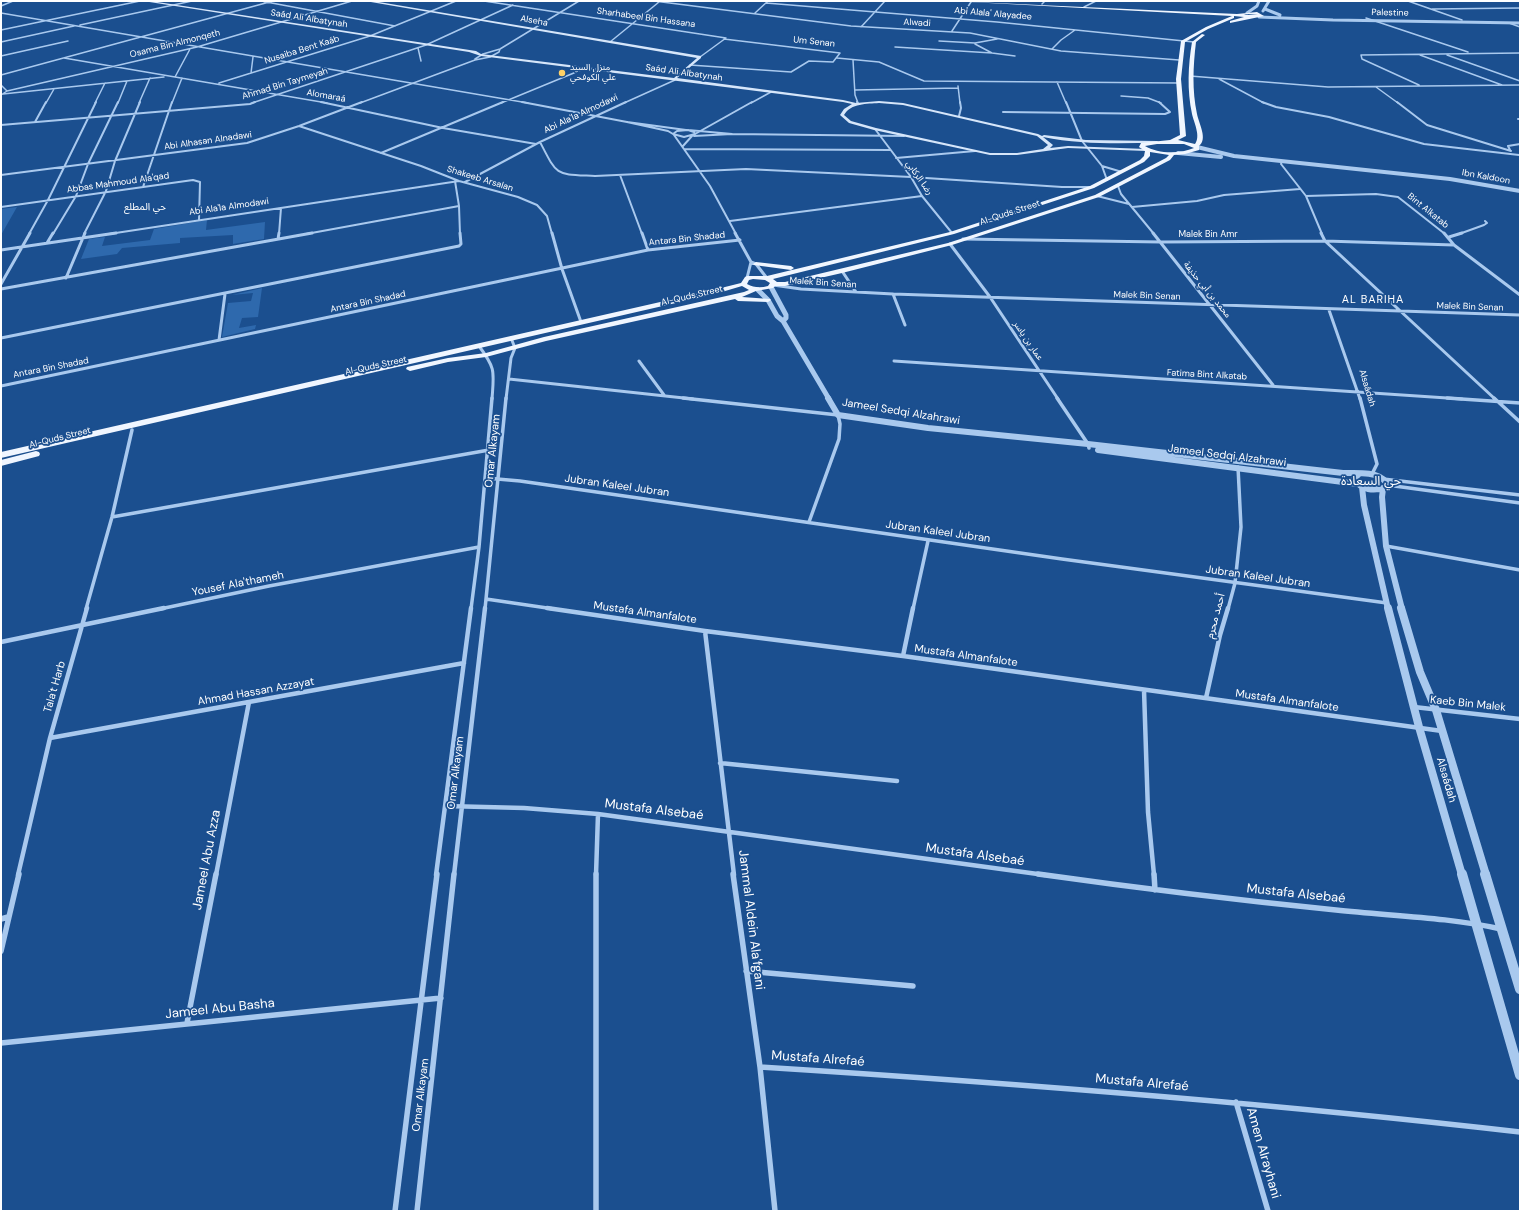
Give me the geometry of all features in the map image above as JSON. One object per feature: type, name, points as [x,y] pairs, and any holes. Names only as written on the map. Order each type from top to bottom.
[{"type":"main road","name":"Saád Ali Albatynah","points":[[145,1],[471,52],[496,54],[511,58]]},
{"type":"main road","name":"Alseha","points":[[367,1],[700,57]]},
{"type":"main road","points":[[953,1],[1259,15]]},
{"type":"main road","points":[[980,1],[1008,3],[1044,2],[1085,7],[1239,15]]},
{"type":"main road","points":[[1221,14],[1230,17]]},
{"type":"main road","points":[[1171,142],[1183,136],[1184,127],[1178,83],[1183,41],[1230,17],[1239,15]]},
{"type":"main road","points":[[857,104],[842,111],[842,115],[850,122],[904,136],[975,151],[1004,155],[1058,148],[1147,150],[1176,153],[1191,152],[1197,149],[1201,138],[1190,90],[1194,42],[1216,29],[1248,15]]},
{"type":"main road","name":"Saád Ali Albatynah","points":[[471,52],[490,57],[511,58],[857,104],[895,102],[1038,135],[1062,139],[1082,141],[1157,142]]},
{"type":"main road","name":"Abi Ala'la Almodawi","points":[[675,80],[676,76],[700,57]]},
{"type":"main road","points":[[1184,127],[1198,129]]},
{"type":"main road","points":[[1038,135],[1051,144],[1045,150]]},
{"type":"main road","points":[[1,455],[715,292],[745,281],[809,268],[952,234],[1092,187],[1107,180],[1142,162],[1148,156],[1147,150],[1142,147],[1143,144],[1171,142],[1189,143],[1197,146]]},
{"type":"main road","name":"Al-Quds Street","points":[[1,463],[132,430],[448,360],[486,355],[544,339],[746,294],[773,286],[842,271],[950,244],[1097,196],[1168,159],[1176,153]]},
{"type":"main road","points":[[754,263],[781,268],[809,268]]},
{"type":"main road","points":[[766,277],[773,280],[773,286]]},
{"type":"main road","points":[[745,281],[749,288],[757,290]]},
{"type":"main road","points":[[724,299],[768,300]]},
{"type":"street","points":[[1,6],[13,1]]},
{"type":"street","points":[[1,30],[140,1]]},
{"type":"street","points":[[1,42],[192,1]]},
{"type":"street","points":[[261,1],[396,26]]},
{"type":"street","points":[[1,75],[273,1]]},
{"type":"street","name":"Osama Bin Almonqeth","points":[[7,91],[190,49],[282,23],[352,1]]},
{"type":"street","name":"Nusaiba Bent Kaáb","points":[[217,84],[370,36],[456,1]]},
{"type":"street","name":"Sharhabeel Bin Hassana","points":[[484,1],[726,38],[724,39]]},
{"type":"street","name":"Abi Alhasan Alnadawi","points":[[475,60],[481,55],[500,49],[579,1]]},
{"type":"street","name":"Alwadi","points":[[654,1],[861,27],[952,31],[1052,49],[1180,60]]},
{"type":"street","points":[[610,42],[660,1]]},
{"type":"street","points":[[861,27],[885,1]]},
{"type":"street","points":[[1085,7],[1096,1]]},
{"type":"street","points":[[1248,15],[1257,6],[1259,1]]},
{"type":"street","points":[[1259,15],[1265,9],[1269,1]]},
{"type":"street","points":[[1408,1],[1462,20]]},
{"type":"street","points":[[756,13],[767,2]]},
{"type":"street","name":"Abi Alala' Alayadee","points":[[767,2],[961,18],[1194,42]]},
{"type":"street","points":[[952,31],[971,2]]},
{"type":"street","name":"Ahmad Bin Taymeyah","points":[[1,125],[246,105],[418,48],[513,5]]},
{"type":"street","points":[[1432,9],[1520,8]]},
{"type":"street","points":[[1265,9],[1284,16]]},
{"type":"street","points":[[1,13],[78,25],[344,73],[412,83],[507,101],[596,115],[668,131],[673,135],[699,170],[754,263],[766,277]]},
{"type":"street","name":"Palestine","points":[[1259,15],[1520,22]]},
{"type":"street","name":"Palestine","points":[[1259,15],[1372,21],[1520,22]]},
{"type":"street","points":[[1366,18],[1471,53]]},
{"type":"street","points":[[1508,23],[1520,26]]},
{"type":"street","points":[[1052,49],[1061,40],[1075,30]]},
{"type":"street","points":[[700,57],[724,39]]},
{"type":"street","name":"Um Senan","points":[[690,65],[791,72],[808,61],[833,62],[840,53],[724,39]]},
{"type":"street","points":[[939,41],[975,44],[1000,39]]},
{"type":"street","points":[[1,56],[68,41]]},
{"type":"street","points":[[975,44],[992,53]]},
{"type":"street","points":[[895,47],[992,53],[1015,56]]},
{"type":"street","points":[[418,48],[421,61]]},
{"type":"street","points":[[175,77],[190,49]]},
{"type":"street","name":"Abi Alhasan Alnadawi","points":[[1,176],[243,144],[299,126],[475,60],[490,57],[496,54],[500,49]]},
{"type":"street","points":[[1421,86],[1360,57],[1366,55],[1443,53],[1520,53]]},
{"type":"street","points":[[1443,53],[1520,81]]},
{"type":"street","points":[[1416,54],[1504,86]]},
{"type":"street","points":[[251,73],[253,57]]},
{"type":"street","name":"Alomaraá","points":[[64,58],[348,107],[442,128],[536,144]]},
{"type":"street","points":[[837,58],[879,62],[924,81],[1178,83]]},
{"type":"street","points":[[852,60],[857,104]]},
{"type":"street","points":[[381,153],[586,68]]},
{"type":"street","points":[[1,95],[170,76]]},
{"type":"street","points":[[1190,76],[1305,86],[1376,87],[1520,85]]},
{"type":"street","points":[[66,278],[82,238],[106,191],[115,160],[150,78]]},
{"type":"street","points":[[143,186],[182,78]]},
{"type":"street","points":[[1217,78],[1265,104],[1276,108],[1329,117],[1424,144],[1520,155]]},
{"type":"street","name":"Abi Ala'la Almodawi","points":[[465,182],[540,142],[675,80]]},
{"type":"street","points":[[47,243],[76,196],[88,164],[113,115],[128,81]]},
{"type":"street","points":[[923,89],[924,81]]},
{"type":"street","points":[[957,82],[961,108],[959,116]]},
{"type":"street","points":[[1057,82],[1069,114],[1082,141],[1086,148],[1102,166],[1107,180]]},
{"type":"street","points":[[1,284],[48,200],[62,168],[90,117],[105,83]]},
{"type":"street","points":[[1,85],[7,91],[1,95]]},
{"type":"street","points":[[1376,87],[1427,125],[1520,155]]},
{"type":"street","points":[[855,90],[958,88]]},
{"type":"street","points":[[36,122],[54,89]]},
{"type":"street","points":[[683,148],[699,131],[771,92]]},
{"type":"street","points":[[1003,112],[1166,114],[1170,112],[1158,100],[1121,96]]},
{"type":"street","points":[[627,122],[732,134]]},
{"type":"street","name":"Shakeeb Arsalan","points":[[299,126],[381,153],[457,181],[530,201],[542,209],[547,216],[562,269],[581,322]]},
{"type":"street","name":"رضا الركابي","points":[[875,129],[911,177],[922,196],[952,234]]},
{"type":"street","points":[[673,135],[677,131],[687,130],[694,132],[694,135]]},
{"type":"street","points":[[673,135],[682,137],[694,135],[732,134],[904,136]]},
{"type":"street","points":[[540,142],[559,173],[571,175],[620,175],[699,170],[746,169],[911,177],[1062,187],[1092,187]]},
{"type":"street","points":[[1511,151],[1508,146],[1520,144]]},
{"type":"street","points":[[1197,146],[1218,153],[1282,162],[1306,196],[1325,241],[1520,422]]},
{"type":"street","points":[[683,148],[890,150]]},
{"type":"street","points":[[896,158],[975,151]]},
{"type":"street","points":[[1176,153],[1282,162]]},
{"type":"street","name":"Ibn Kaldoon","points":[[1282,162],[1416,178],[1450,179],[1520,191]]},
{"type":"street","points":[[1102,166],[1122,172]]},
{"type":"street","points":[[620,175],[648,250]]},
{"type":"street","name":"Abbas Mahmoud Ala'qad","points":[[1,207],[190,180],[199,182],[199,220]]},
{"type":"street","points":[[1,338],[458,246],[461,244],[457,181]]},
{"type":"street","name":"Abi Ala'la Almodawi","points":[[1,250],[457,181]]},
{"type":"street","name":"محمد بن أبي حذيفة","points":[[1118,186],[1121,194],[1161,242],[1184,274],[1211,306],[1273,386]]},
{"type":"street","points":[[1097,196],[1131,206],[1197,201],[1224,195],[1300,188]]},
{"type":"street","name":"Bint Alkatab","points":[[1306,196],[1376,194],[1395,195],[1402,198],[1448,237],[1454,245],[1520,295]]},
{"type":"street","points":[[730,221],[922,196]]},
{"type":"street","points":[[1,289],[459,206]]},
{"type":"street","points":[[278,239],[281,208]]},
{"type":"street","points":[[1448,237],[1484,225],[1487,223],[1485,221]]},
{"type":"street","name":"Malek Bin Amr","points":[[963,239],[1161,242],[1325,241],[1454,245]]},
{"type":"street","name":"Antara Bin Shadad","points":[[1,386],[648,250],[740,240]]},
{"type":"street","name":"عمار بن ياسر","points":[[950,244],[990,298],[1089,446]]},
{"type":"street","points":[[745,281],[754,263]]},
{"type":"street","points":[[842,271],[856,292]]},
{"type":"street","points":[[757,290],[768,300],[777,316],[783,321],[786,318],[786,315],[773,286]]},
{"type":"street","name":"Malek Bin Senan","points":[[773,286],[801,289],[990,298],[1520,315]]},
{"type":"street","points":[[219,340],[225,294]]},
{"type":"street","points":[[893,294],[905,325]]},
{"type":"street","name":"Alsaádah","points":[[1329,310],[1358,391],[1375,454],[1377,464],[1372,474]]},
{"type":"street","name":"Jameel Sedqi Alzahrawi","points":[[783,321],[838,415],[928,428],[1069,444],[1343,473],[1372,474]]},
{"type":"street","points":[[511,338],[515,348]]},
{"type":"street","name":"Omar Alkayam","points":[[395,1211],[445,806],[479,547],[486,478],[494,374],[491,362],[479,346]]},
{"type":"street","name":"Omar Alkayam","points":[[417,1211],[461,806],[486,599],[511,358],[515,348]]},
{"type":"street","points":[[639,361],[664,395]]},
{"type":"street","name":"Fatima Bint Alkatab","points":[[894,361],[1040,372],[1358,391],[1520,403]]},
{"type":"street","points":[[509,379],[838,415],[840,424],[839,439],[809,522]]},
{"type":"street","name":"Tala't Harb","points":[[1,951],[50,738],[112,517],[132,430]]},
{"type":"street","name":"Jameel Sedqi Alzahrawi","points":[[1089,446],[1342,481],[1373,490],[1384,484]]},
{"type":"street","points":[[112,517],[488,450]]},
{"type":"street","name":"أحمد محرم","points":[[1206,698],[1220,635],[1235,583],[1241,527],[1238,467]]},
{"type":"street","name":"Alsaádah","points":[[1359,474],[1354,479],[1360,486],[1387,603],[1419,727],[1520,1075]]},
{"type":"street","points":[[1372,474],[1384,484],[1520,502]]},
{"type":"street","name":"Jubran Kaleel Jubran","points":[[486,478],[1387,603]]},
{"type":"street","points":[[1384,484],[1520,495]]},
{"type":"street","name":"Alsaádah","points":[[1384,484],[1382,497],[1386,546],[1407,630],[1420,672],[1436,710],[1520,989]]},
{"type":"street","points":[[904,656],[928,540]]},
{"type":"street","points":[[1386,546],[1520,570]]},
{"type":"street","name":"Yousef Ala'thameh","points":[[1,642],[269,586],[479,547]]},
{"type":"street","name":"Mustafa Almanfalote","points":[[486,599],[705,631],[904,656],[1442,731]]},
{"type":"street","name":"Jammal Aldein Ala'fgani","points":[[705,631],[728,831],[760,1067],[775,1211]]},
{"type":"street","name":"Ahmad Hassan Azzayat","points":[[50,738],[464,663]]},
{"type":"street","points":[[1144,690],[1148,812],[1155,890]]},
{"type":"street","name":"Jameel Abu Azza","points":[[187,1023],[249,702]]},
{"type":"street","name":"Kaeb Bin Malek","points":[[1414,708],[1520,719]]},
{"type":"street","points":[[720,763],[897,782]]},
{"type":"street","name":"Mustafa Alsebaé","points":[[445,806],[524,808],[598,814],[1155,890],[1335,910],[1475,923],[1502,929]]},
{"type":"street","points":[[596,1211],[595,908],[598,814]]},
{"type":"street","points":[[1,919],[8,917]]},
{"type":"street","points":[[746,971],[913,986]]},
{"type":"street","name":"Jameel Abu Basha","points":[[1,1043],[441,998]]},
{"type":"street","name":"Mustafa Alrefaé","points":[[760,1067],[970,1080],[1236,1102],[1408,1118],[1520,1132]]},
{"type":"street","name":"Amen Alrayhani","points":[[1236,1102],[1268,1211]]},
{"type":"shaded area","points":[[17,207],[1,235],[1,209]]},
{"type":"shaded area","points":[[207,220],[206,230],[265,222],[264,239],[233,244],[233,235],[180,238],[180,243],[122,248],[117,254],[81,259],[89,239],[105,237],[102,246],[150,240],[154,229]]},
{"type":"shaded area","points":[[262,288],[258,317],[242,318],[239,328],[256,325],[255,329],[222,337],[228,303],[251,301],[253,293],[232,295]]},
{"type":"place","name":"منزل السيد علي الكوفحي","points":[[562,73]]},
{"type":"district","name":"حي المطلع","points":[[145,207]]},
{"type":"district","name":"AL BARIHA","points":[[1373,300]]},
{"type":"district","name":"حي السعادة","points":[[1371,482]]}]
